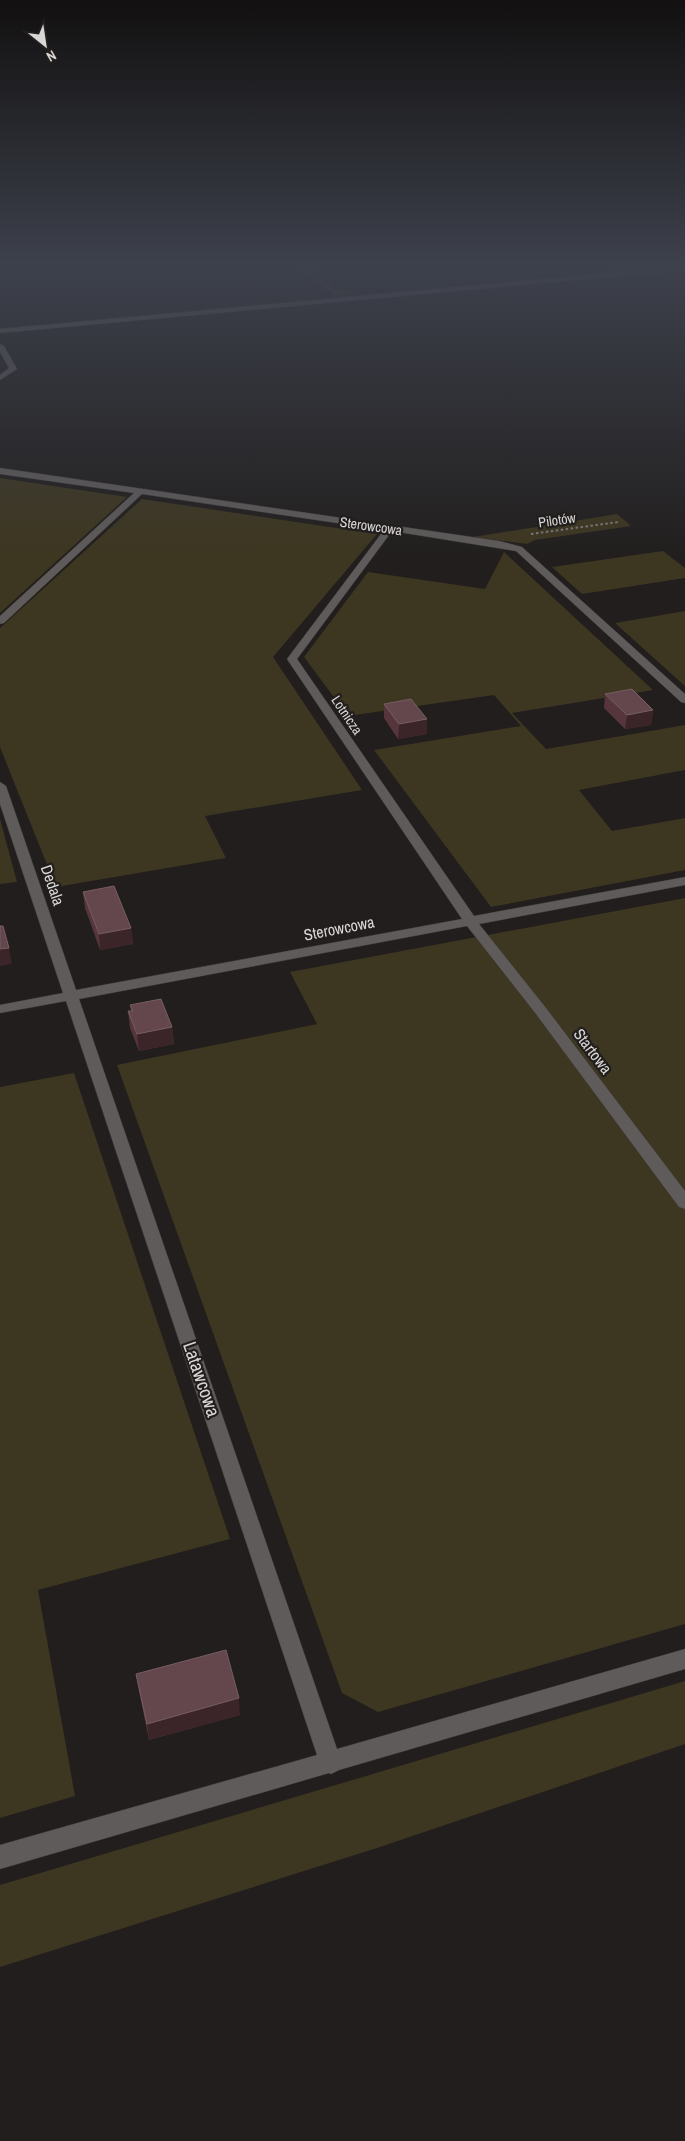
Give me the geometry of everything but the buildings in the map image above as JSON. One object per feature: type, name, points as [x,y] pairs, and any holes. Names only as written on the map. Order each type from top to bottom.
[{"type":"street","points":[[0,378],[13,369],[8,361]]},
{"type":"street","name":"Sterowcowa","points":[[0,471],[499,544],[519,549],[685,700]]},
{"type":"street","points":[[0,621],[140,492]]},
{"type":"street","name":"Lotnicza","points":[[389,529],[292,659],[470,921]]},
{"type":"street","name":"Dedala","points":[[0,786],[72,996]]},
{"type":"street","name":"Sterowcowa","points":[[0,1009],[685,881]]},
{"type":"street","name":"Startowa","points":[[470,921],[541,1011],[685,1203]]},
{"type":"street","name":"Latawcowa","points":[[72,996],[331,1762]]},
{"type":"street","points":[[0,1857],[685,1659]]},
{"type":"path","name":"Pilotów","points":[[499,544],[513,537],[526,534],[618,522]]},
{"type":"shaded area","points":[[0,478],[127,497],[0,613]]},
{"type":"shaded area","points":[[142,499],[377,534],[273,657],[362,790],[205,816],[226,858],[56,887],[0,747],[0,628]]},
{"type":"shaded area","points":[[617,514],[631,526],[535,540],[527,544],[473,537]]},
{"type":"shaded area","points":[[663,551],[685,568],[685,578],[582,594],[552,567]]},
{"type":"shaded area","points":[[504,552],[653,690],[512,713],[546,749],[685,725],[685,770],[579,790],[612,831],[685,818],[685,870],[491,907],[374,750],[521,726],[494,695],[348,716],[304,657],[368,572],[485,589]]},
{"type":"shaded area","points":[[685,611],[685,686],[615,623]]},
{"type":"shaded area","points":[[0,819],[17,882],[0,884]]},
{"type":"shaded area","points":[[685,898],[685,1624],[378,1712],[342,1693],[117,1065],[317,1024],[290,972]]},
{"type":"shaded area","points":[[74,1073],[230,1539],[38,1590],[75,1796],[0,1818],[0,1087]]},
{"type":"shaded area","points":[[685,1681],[685,1744],[377,1848],[0,1967],[0,1885]]}]
